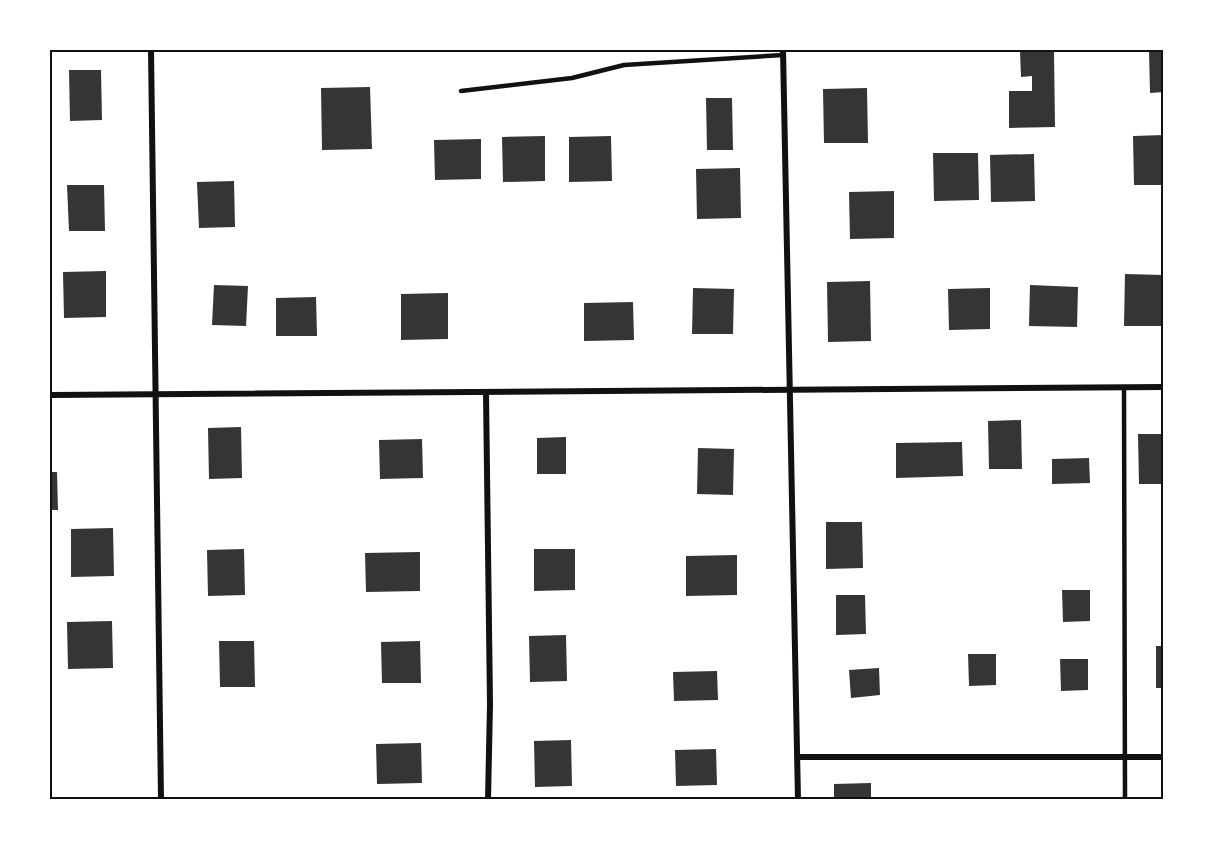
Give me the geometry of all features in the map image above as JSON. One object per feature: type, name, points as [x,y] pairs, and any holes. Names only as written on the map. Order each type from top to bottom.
[{"type":"street","points":[[151,50],[161,800]]},
{"type":"street","points":[[783,52],[798,800]]},
{"type":"street","points":[[50,395],[156,392],[486,393],[788,388],[1164,387]]},
{"type":"street","points":[[486,393],[490,704],[488,800]]},
{"type":"street","points":[[798,757],[1164,757]]},
{"type":"lane","points":[[461,91],[572,78],[624,65],[783,52]]},
{"type":"lane","points":[[1124,388],[1125,800]]},
{"type":"building","points":[[1149,50],[1164,50],[1164,92],[1150,93]]},
{"type":"building","points":[[1020,51],[1054,51],[1055,127],[1009,128],[1009,91],[1032,91],[1032,76],[1021,77]]},
{"type":"building","points":[[69,70],[101,70],[102,120],[70,121]]},
{"type":"building","points":[[370,87],[372,149],[322,150],[321,88]]},
{"type":"building","points":[[867,88],[868,143],[824,143],[823,89]]},
{"type":"building","points":[[706,98],[732,98],[733,150],[707,150]]},
{"type":"building","points":[[1164,135],[1164,185],[1134,185],[1133,136]]},
{"type":"building","points":[[545,136],[545,181],[503,182],[502,137]]},
{"type":"building","points":[[611,136],[612,181],[569,182],[569,137]]},
{"type":"building","points":[[481,139],[481,179],[435,180],[434,140]]},
{"type":"building","points":[[933,153],[978,153],[979,200],[934,201]]},
{"type":"building","points":[[1034,154],[1035,201],[991,202],[990,155]]},
{"type":"building","points":[[740,168],[741,218],[697,219],[696,169]]},
{"type":"building","points":[[234,181],[235,227],[199,228],[197,182]]},
{"type":"building","points":[[67,185],[104,185],[105,231],[69,231]]},
{"type":"building","points":[[894,191],[894,238],[850,239],[849,192]]},
{"type":"building","points":[[106,271],[106,317],[64,318],[63,272]]},
{"type":"building","points":[[1125,274],[1164,275],[1164,326],[1124,326]]},
{"type":"building","points":[[870,281],[871,341],[828,342],[827,282]]},
{"type":"building","points":[[214,285],[248,286],[246,326],[212,325]]},
{"type":"building","points":[[1030,285],[1078,287],[1077,327],[1029,326]]},
{"type":"building","points":[[693,288],[734,289],[733,334],[692,334]]},
{"type":"building","points":[[990,288],[990,329],[949,330],[948,289]]},
{"type":"building","points":[[448,293],[448,339],[401,340],[401,294]]},
{"type":"building","points":[[316,297],[317,336],[276,336],[276,298]]},
{"type":"building","points":[[633,302],[634,340],[584,341],[584,303]]},
{"type":"building","points":[[1021,420],[1022,469],[989,469],[988,421]]},
{"type":"building","points":[[241,427],[242,478],[209,479],[208,428]]},
{"type":"building","points":[[1138,434],[1164,434],[1164,484],[1139,484]]},
{"type":"building","points":[[566,437],[566,474],[537,474],[537,438]]},
{"type":"building","points":[[422,439],[423,478],[380,479],[379,440]]},
{"type":"building","points":[[962,442],[963,476],[896,478],[896,443]]},
{"type":"building","points":[[698,448],[734,449],[733,495],[697,494]]},
{"type":"building","points":[[1089,458],[1090,483],[1052,484],[1052,459]]},
{"type":"building","points":[[50,472],[57,472],[58,510],[50,510]]},
{"type":"building","points":[[826,522],[862,522],[863,568],[826,569]]},
{"type":"building","points":[[113,528],[114,576],[71,577],[71,529]]},
{"type":"building","points":[[244,549],[245,595],[208,596],[207,550]]},
{"type":"building","points":[[534,549],[575,549],[575,590],[534,591]]},
{"type":"building","points":[[420,552],[420,591],[366,592],[365,553]]},
{"type":"building","points":[[737,555],[737,595],[686,596],[686,556]]},
{"type":"building","points":[[1062,590],[1090,590],[1090,621],[1063,622]]},
{"type":"building","points":[[836,595],[865,595],[866,634],[836,635]]},
{"type":"building","points":[[112,621],[113,668],[68,669],[67,622]]},
{"type":"building","points":[[566,635],[567,681],[530,682],[529,636]]},
{"type":"building","points":[[219,641],[254,641],[255,687],[220,687]]},
{"type":"building","points":[[420,641],[421,683],[382,683],[381,642]]},
{"type":"building","points":[[1156,646],[1164,646],[1164,688],[1156,688]]},
{"type":"building","points":[[968,654],[996,654],[996,685],[969,686]]},
{"type":"building","points":[[1060,659],[1088,659],[1088,690],[1061,691]]},
{"type":"building","points":[[879,668],[880,695],[851,698],[849,670]]},
{"type":"building","points":[[717,671],[718,700],[674,701],[673,672]]},
{"type":"building","points":[[571,740],[572,786],[535,787],[534,741]]},
{"type":"building","points":[[421,743],[422,783],[377,784],[376,744]]},
{"type":"building","points":[[716,749],[717,785],[676,786],[675,750]]},
{"type":"building","points":[[871,783],[871,800],[834,800],[834,784]]}]
